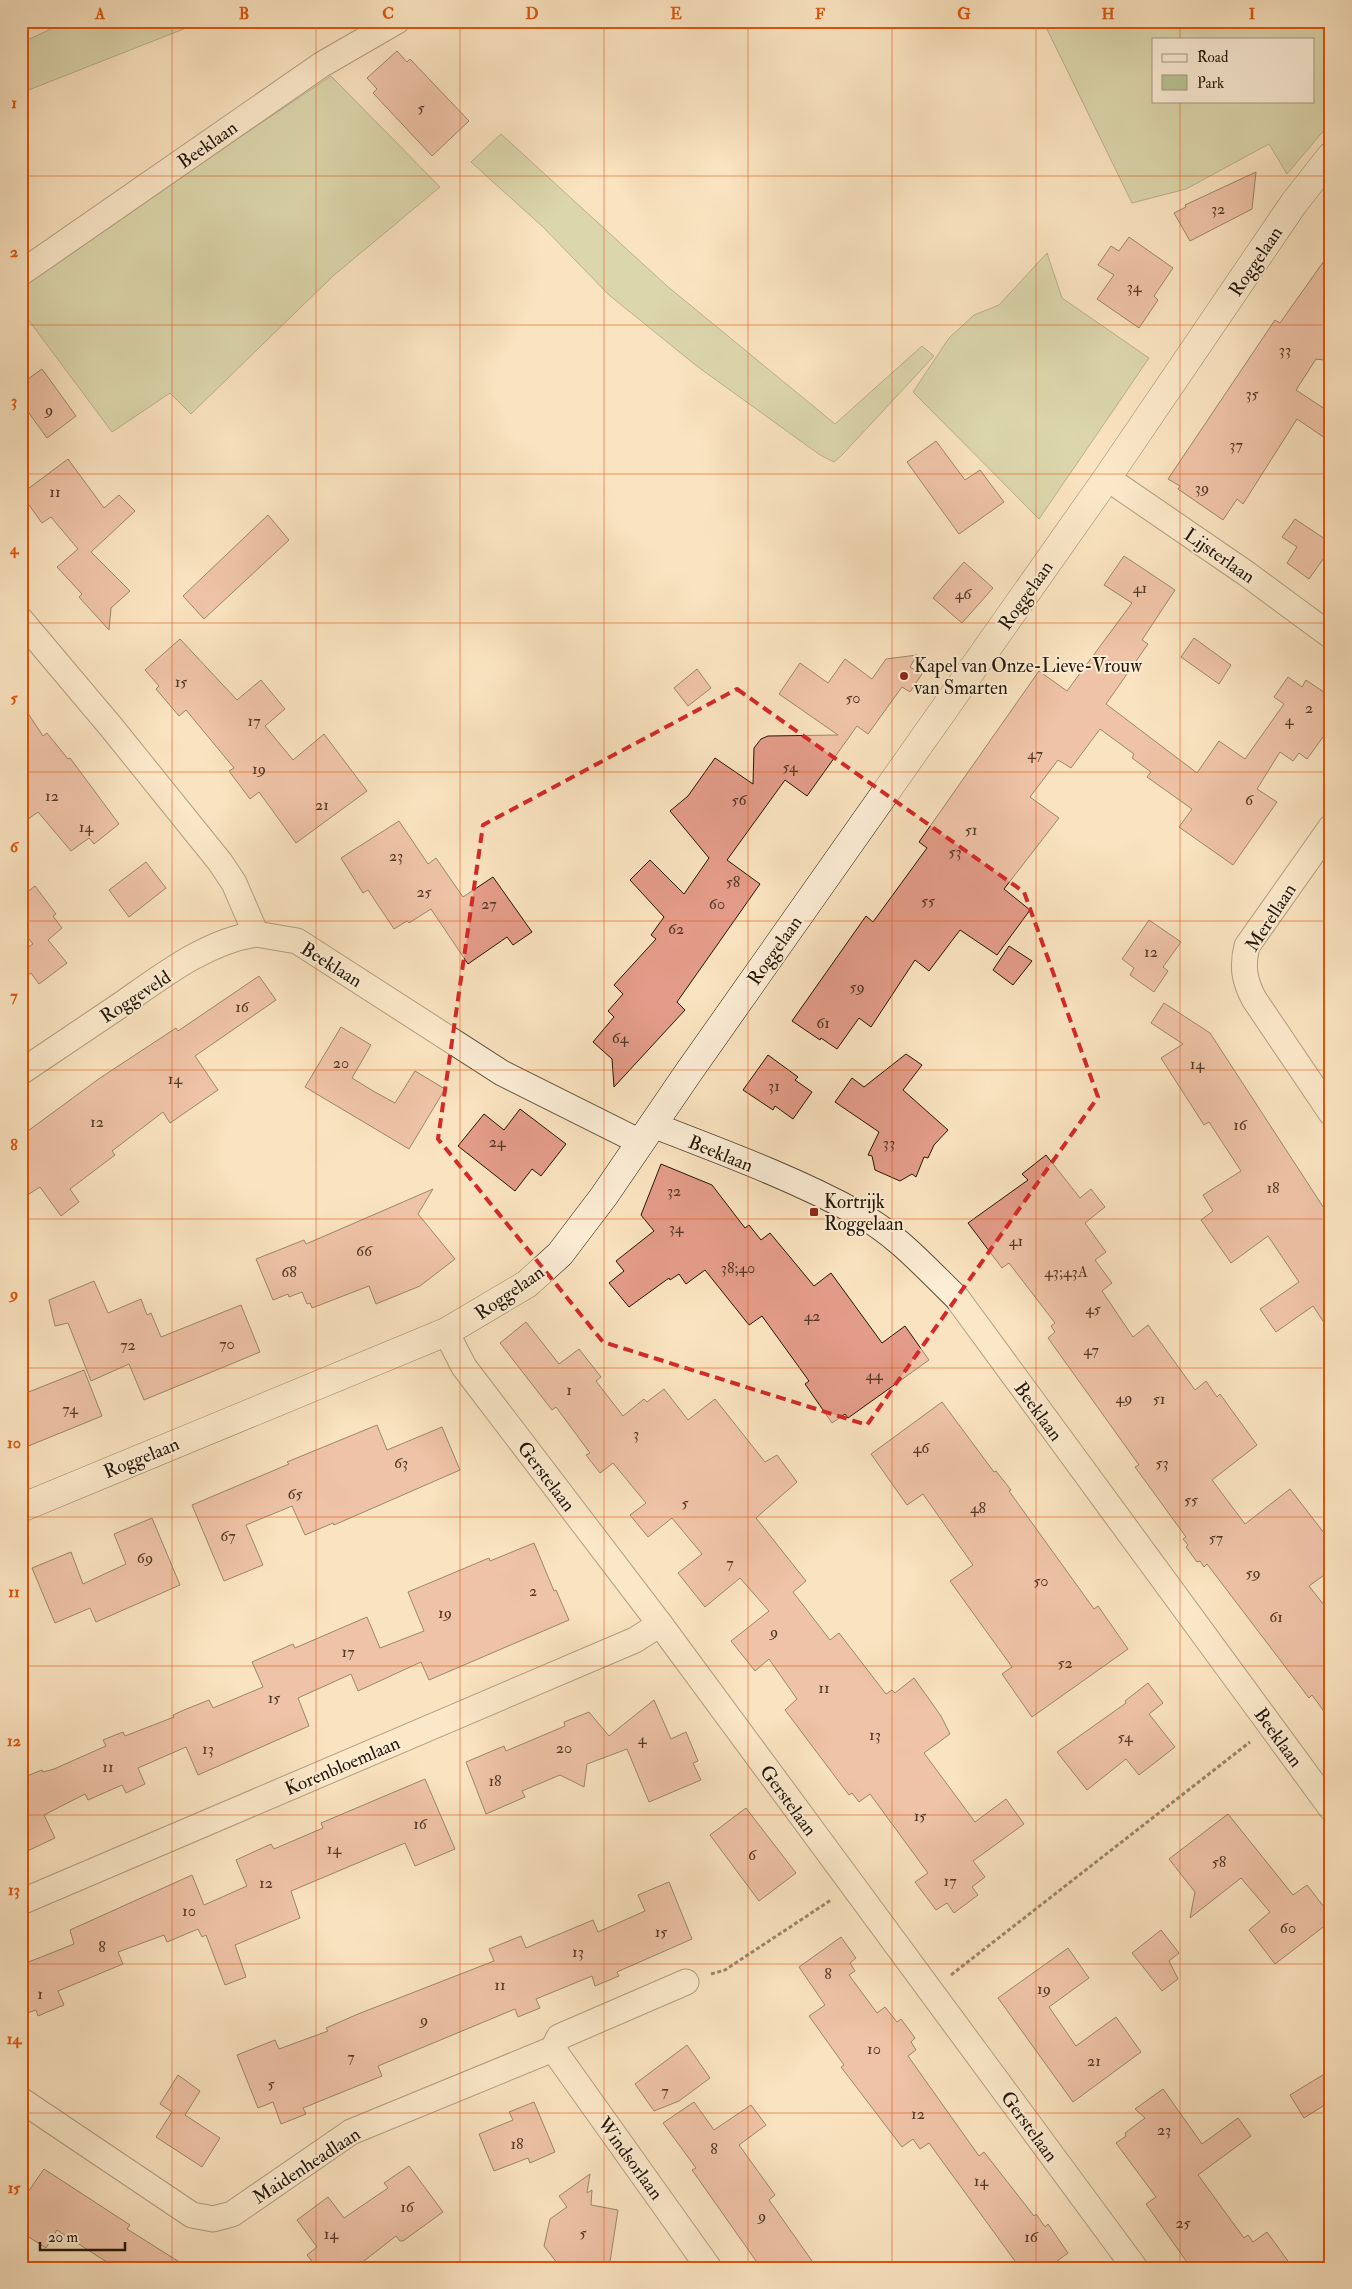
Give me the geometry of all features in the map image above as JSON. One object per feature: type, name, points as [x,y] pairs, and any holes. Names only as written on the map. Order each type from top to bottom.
[{"type":"street","name":"Beeklaan","points":[[21,273],[321,65],[396,21]]},
{"type":"street","name":"Roggelaan","points":[[21,1508],[446,1332],[527,1284],[560,1254],[583,1225],[1107,478],[1294,203],[1331,156]]},
{"type":"street","name":"Lijsterlaan","points":[[1107,478],[1247,574],[1331,636]]},
{"type":"street","points":[[21,620],[112,728],[220,862],[234,883],[256,934]]},
{"type":"street","name":"Merellaan","points":[[1331,827],[1247,946],[1244,961],[1245,982],[1254,999],[1331,1113]]},
{"type":"street","name":"Beeklaan","points":[[256,934],[297,942],[502,1073],[646,1134],[797,1184],[860,1215],[905,1246],[957,1298],[1331,1808]]},
{"type":"street","name":"Roggeveld","points":[[21,1072],[162,976],[218,944],[241,936],[256,934]]},
{"type":"street","name":"Gerstelaan","points":[[446,1332],[464,1367],[660,1624],[1135,2268]]},
{"type":"street","name":"Korenbloemlaan","points":[[21,1902],[635,1640],[660,1624]]},
{"type":"street","name":"Maidenheadlaan","points":[[21,2100],[192,2215],[214,2219],[232,2214],[351,2132],[553,2049],[559,2037],[686,1982]]},
{"type":"street","name":"Windsorlaan","points":[[553,2049],[709,2268]]},
{"type":"path","points":[[932,1992],[1271,1726]]},
{"type":"path","points":[[686,1982],[724,1970],[852,1886]]},
{"type":"highlighted area","points":[[737,689],[1024,892],[1098,1097],[867,1425],[603,1342],[438,1139],[483,825]]},
{"type":"green space","points":[[68,21],[204,21],[21,93],[21,43]]},
{"type":"green space","points":[[1043,21],[1331,21],[1331,122],[1287,174],[1269,144],[1186,189],[1132,203]]},
{"type":"green space","points":[[331,76],[440,187],[333,276],[191,414],[170,393],[112,432],[21,310],[21,284]]},
{"type":"green space","points":[[501,134],[667,286],[835,424],[922,346],[934,356],[834,462],[820,455],[698,367],[609,295],[543,227],[471,162]]},
{"type":"green space","points":[[1047,253],[1062,298],[1149,358],[1039,519],[913,392],[949,338],[974,315],[999,305]]},
{"type":"building","points":[[397,51],[407,62],[410,59],[469,121],[432,156],[373,93],[377,89],[367,78]]},
{"type":"building","points":[[1256,172],[1252,209],[1190,241],[1174,213],[1186,207],[1185,205]]},
{"type":"building","points":[[1129,237],[1173,268],[1154,296],[1158,300],[1139,328],[1097,299],[1114,275],[1098,265],[1111,246],[1119,251]]},
{"type":"building","points":[[1331,251],[1331,361],[1316,359],[1296,390],[1331,413],[1331,442],[1297,419],[1243,504],[1237,499],[1223,520],[1178,489],[1180,486],[1168,479],[1275,320],[1280,323]]},
{"type":"building","points":[[42,369],[76,416],[47,438],[21,402],[21,384]]},
{"type":"building","points":[[936,441],[965,480],[980,470],[1004,502],[959,534],[907,462]]},
{"type":"building","points":[[68,459],[104,508],[119,495],[135,511],[91,552],[130,591],[111,608],[109,630],[79,597],[82,594],[57,567],[78,549],[51,517],[42,523],[21,494]]},
{"type":"building","points":[[268,515],[289,540],[204,619],[183,596]]},
{"type":"building","points":[[1295,519],[1331,543],[1331,548],[1309,579],[1287,563],[1297,547],[1282,537]]},
{"type":"building","points":[[1124,556],[1175,590],[1142,640],[1148,644],[1106,704],[1197,773],[1219,741],[1245,759],[1284,704],[1274,697],[1288,677],[1302,687],[1306,680],[1331,697],[1331,726],[1307,759],[1299,753],[1293,761],[1280,752],[1257,789],[1277,802],[1233,865],[1179,827],[1192,809],[1147,777],[1151,772],[1132,758],[1134,754],[1100,729],[1071,768],[1058,760],[1030,797],[1059,818],[1004,889],[1030,910],[997,955],[960,930],[929,971],[915,960],[871,1027],[859,1018],[837,1049],[821,1038],[820,1040],[792,1021],[866,916],[873,922],[927,848],[919,842],[1039,671],[1067,691],[1132,603],[1104,585]]},
{"type":"building","points":[[964,562],[993,588],[962,623],[933,598]]},
{"type":"building","points":[[1194,638],[1231,665],[1219,684],[1181,657]]},
{"type":"building","points":[[180,639],[237,700],[261,680],[285,709],[265,726],[293,760],[324,734],[367,791],[296,843],[259,792],[250,799],[229,771],[234,768],[186,710],[179,716],[156,689],[159,686],[145,670]]},
{"type":"building","points":[[917,655],[910,667],[922,674],[910,692],[902,687],[868,734],[857,726],[807,796],[785,780],[727,860],[760,884],[677,1002],[685,1010],[614,1087],[612,1059],[593,1042],[614,1017],[608,1011],[623,994],[614,985],[656,939],[651,935],[664,917],[630,880],[650,860],[684,894],[709,858],[670,811],[688,796],[715,758],[753,784],[754,748],[761,739],[768,736],[838,735],[779,694],[800,663],[828,683],[845,659],[872,679],[886,659]]},
{"type":"building","points":[[697,669],[711,688],[688,706],[674,688]]},
{"type":"building","points":[[21,703],[43,736],[47,733],[68,759],[70,758],[119,824],[94,844],[89,838],[71,851],[38,812],[21,824]]},
{"type":"building","points":[[399,821],[428,864],[436,858],[463,897],[493,877],[532,932],[513,945],[507,937],[468,964],[431,909],[409,923],[407,921],[394,929],[368,890],[363,893],[341,858]]},
{"type":"building","points":[[146,862],[166,888],[129,917],[109,890]]},
{"type":"building","points":[[35,886],[56,914],[53,916],[62,928],[48,940],[67,963],[39,984],[31,973],[21,981],[21,952],[33,944],[21,929],[21,897]]},
{"type":"building","points":[[1149,920],[1181,942],[1163,967],[1168,971],[1154,992],[1130,975],[1134,968],[1122,959]]},
{"type":"building","points":[[1009,946],[1032,961],[1013,985],[993,970]]},
{"type":"building","points":[[259,976],[276,1000],[195,1056],[218,1090],[170,1123],[163,1112],[112,1151],[115,1155],[70,1189],[79,1202],[61,1216],[40,1187],[21,1199],[21,1136],[100,1078],[176,1028],[178,1031]]},
{"type":"building","points":[[1164,1003],[1210,1033],[1331,1219],[1331,1333],[1313,1306],[1276,1332],[1260,1309],[1299,1282],[1268,1236],[1231,1263],[1201,1220],[1213,1211],[1203,1195],[1241,1171],[1209,1122],[1204,1125],[1161,1058],[1183,1044],[1151,1023]]},
{"type":"building","points":[[341,1027],[371,1045],[352,1078],[373,1091],[395,1103],[415,1071],[445,1089],[409,1149],[305,1087]]},
{"type":"building","points":[[906,1054],[922,1065],[903,1090],[948,1130],[934,1145],[928,1158],[924,1157],[916,1177],[912,1174],[900,1181],[875,1170],[872,1156],[868,1155],[879,1132],[835,1102],[852,1078],[864,1087]]},
{"type":"building","points":[[768,1055],[798,1077],[795,1080],[812,1092],[793,1119],[775,1106],[773,1110],[743,1090]]},
{"type":"building","points":[[520,1109],[566,1144],[541,1176],[532,1169],[515,1191],[458,1146],[484,1114],[504,1130]]},
{"type":"building","points":[[1046,1155],[1080,1198],[1091,1189],[1105,1207],[1085,1223],[1106,1252],[1095,1260],[1112,1283],[1102,1291],[1133,1337],[1148,1325],[1195,1390],[1206,1381],[1217,1397],[1220,1394],[1257,1445],[1212,1480],[1245,1524],[1290,1489],[1331,1542],[1331,1570],[1309,1586],[1331,1614],[1331,1721],[1312,1695],[1309,1698],[1207,1564],[1204,1567],[1200,1561],[1197,1562],[1186,1547],[1188,1545],[1183,1539],[1186,1537],[1135,1467],[1139,1465],[1048,1338],[1055,1332],[1051,1326],[1055,1323],[1009,1263],[1002,1268],[968,1223],[1028,1180],[1022,1174]]},
{"type":"building","points":[[661,1164],[712,1185],[745,1228],[749,1225],[761,1240],[770,1233],[814,1286],[831,1273],[882,1343],[905,1326],[929,1360],[848,1418],[845,1414],[832,1423],[805,1384],[809,1381],[762,1316],[749,1325],[705,1270],[686,1284],[679,1274],[670,1280],[669,1278],[629,1307],[609,1283],[624,1271],[616,1261],[654,1231],[641,1215]]},
{"type":"building","points":[[433,1189],[418,1214],[455,1259],[420,1286],[376,1304],[369,1286],[312,1308],[310,1303],[307,1304],[302,1292],[289,1297],[288,1294],[273,1300],[256,1259],[304,1240],[306,1244]]},
{"type":"building","points":[[94,1281],[108,1313],[141,1299],[147,1315],[151,1313],[161,1337],[241,1305],[260,1352],[144,1400],[129,1364],[91,1381],[68,1323],[55,1326],[49,1300]]},
{"type":"building","points":[[526,1322],[559,1364],[579,1349],[601,1377],[596,1381],[623,1416],[644,1399],[647,1402],[664,1389],[688,1420],[715,1399],[765,1462],[777,1455],[797,1482],[756,1518],[806,1581],[793,1592],[830,1640],[839,1633],[886,1694],[892,1690],[895,1693],[914,1678],[941,1716],[950,1734],[924,1753],[975,1822],[1006,1799],[1024,1824],[973,1861],[985,1877],[972,1887],[978,1895],[954,1913],[947,1903],[936,1910],[915,1882],[928,1873],[870,1794],[859,1802],[852,1793],[849,1795],[785,1710],[797,1699],[769,1659],[755,1671],[731,1641],[769,1611],[740,1578],[705,1607],[678,1573],[702,1554],[672,1518],[648,1537],[630,1515],[646,1503],[613,1463],[600,1473],[586,1455],[590,1453],[556,1407],[552,1410],[500,1343]]},
{"type":"building","points":[[84,1370],[102,1416],[21,1449],[21,1395]]},
{"type":"building","points":[[942,1402],[994,1472],[996,1471],[1011,1490],[1009,1491],[1094,1609],[1098,1606],[1128,1649],[1032,1717],[1002,1674],[1012,1667],[950,1581],[973,1565],[923,1494],[907,1505],[871,1454]]},
{"type":"building","points":[[377,1425],[387,1450],[442,1427],[460,1470],[334,1525],[333,1523],[305,1535],[292,1506],[246,1525],[263,1565],[224,1581],[192,1505],[289,1464],[287,1462]]},
{"type":"building","points":[[152,1518],[180,1585],[96,1622],[90,1608],[55,1623],[32,1568],[71,1552],[83,1584],[126,1564],[114,1534]]},
{"type":"building","points":[[534,1543],[554,1591],[556,1590],[569,1620],[429,1680],[421,1662],[358,1691],[351,1674],[298,1698],[309,1726],[198,1775],[186,1747],[138,1768],[145,1784],[126,1793],[122,1785],[88,1800],[85,1794],[44,1815],[55,1838],[21,1854],[21,1764],[27,1776],[42,1770],[43,1772],[54,1769],[106,1746],[103,1740],[123,1732],[125,1736],[174,1717],[173,1715],[209,1700],[213,1708],[263,1687],[252,1662],[293,1644],[295,1648],[367,1617],[380,1648],[424,1631],[408,1592],[489,1558],[490,1561]]},
{"type":"building","points":[[1148,1683],[1163,1703],[1149,1714],[1175,1747],[1139,1775],[1126,1759],[1087,1790],[1057,1752],[1126,1703],[1125,1701]]},
{"type":"building","points":[[654,1700],[671,1739],[686,1732],[698,1761],[693,1763],[701,1780],[649,1802],[627,1749],[587,1764],[584,1787],[560,1775],[522,1791],[525,1797],[486,1814],[466,1762],[504,1746],[506,1751],[565,1726],[564,1722],[589,1712],[609,1736]]},
{"type":"building","points":[[425,1779],[455,1849],[415,1866],[405,1843],[291,1891],[300,1918],[235,1945],[246,1977],[225,1985],[206,1935],[202,1937],[198,1929],[167,1942],[164,1935],[118,1952],[123,1964],[58,1991],[64,2005],[38,2016],[36,2010],[21,2015],[21,1965],[74,1944],[70,1930],[192,1875],[204,1905],[247,1886],[236,1860],[271,1844],[274,1849],[323,1828],[321,1823]]},
{"type":"building","points":[[746,1808],[796,1873],[759,1901],[710,1835]]},
{"type":"building","points":[[1228,1814],[1293,1895],[1307,1885],[1331,1916],[1331,1921],[1275,1964],[1249,1930],[1270,1912],[1241,1878],[1190,1918],[1195,1892],[1169,1859]]},
{"type":"building","points":[[669,1882],[692,1939],[617,1972],[619,1976],[595,1986],[592,1976],[536,1999],[540,2008],[518,2017],[515,2009],[378,2066],[382,2076],[303,2108],[306,2114],[281,2124],[273,2102],[258,2108],[237,2055],[275,2040],[279,2049],[328,2031],[326,2028],[358,2014],[494,1961],[489,1949],[521,1936],[526,1948],[593,1920],[598,1932],[645,1911],[638,1895]]},
{"type":"building","points":[[1161,1930],[1179,1953],[1169,1961],[1178,1979],[1162,1991],[1132,1953]]},
{"type":"building","points":[[841,1937],[856,1958],[850,1963],[855,1971],[849,1975],[877,2013],[885,2007],[897,2022],[901,2019],[915,2038],[911,2042],[916,2050],[908,2056],[979,2156],[984,2152],[1034,2216],[1036,2214],[1045,2227],[1048,2224],[1068,2253],[1048,2268],[1020,2268],[929,2143],[920,2149],[913,2139],[902,2147],[841,2067],[844,2065],[809,2016],[825,2005],[799,1967]]},
{"type":"building","points":[[1068,1948],[1089,1978],[1049,2007],[1076,2046],[1116,2017],[1141,2052],[1073,2102],[998,1998]]},
{"type":"building","points":[[687,2045],[710,2078],[679,2101],[654,2111],[635,2084]]},
{"type":"building","points":[[1331,2070],[1331,2101],[1304,2118],[1290,2095]]},
{"type":"building","points":[[178,2075],[200,2091],[185,2115],[220,2138],[202,2167],[156,2137],[172,2112],[160,2104]]},
{"type":"building","points":[[1163,2089],[1202,2144],[1238,2118],[1251,2136],[1198,2175],[1244,2238],[1248,2235],[1253,2242],[1267,2232],[1293,2268],[1191,2268],[1146,2204],[1156,2197],[1116,2143],[1126,2136],[1125,2133],[1145,2118],[1135,2109]]},
{"type":"building","points":[[534,2102],[555,2152],[530,2163],[528,2158],[494,2171],[479,2134],[513,2120],[509,2112]]},
{"type":"building","points":[[694,2102],[714,2130],[751,2105],[766,2125],[739,2145],[775,2195],[769,2200],[817,2268],[761,2268],[692,2170],[696,2168],[663,2123]]},
{"type":"building","points":[[409,2166],[443,2212],[403,2241],[400,2241],[396,2236],[355,2268],[317,2268],[307,2255],[317,2247],[297,2220],[328,2197],[344,2218],[388,2188],[384,2183]]},
{"type":"building","points":[[44,2169],[130,2225],[127,2229],[189,2268],[116,2268],[57,2230],[46,2248],[21,2232],[21,2202]]},
{"type":"building","points":[[590,2174],[587,2193],[592,2190],[591,2205],[618,2210],[609,2268],[561,2268],[544,2246],[550,2219],[567,2207],[559,2196]]},
{"type":"place","name":"Kapel van Onze-Lieve-Vrouw van Smarten","points":[[904,676]]},
{"type":"place","name":"Kortrijk Roggelaan","points":[[814,1212]]}]
